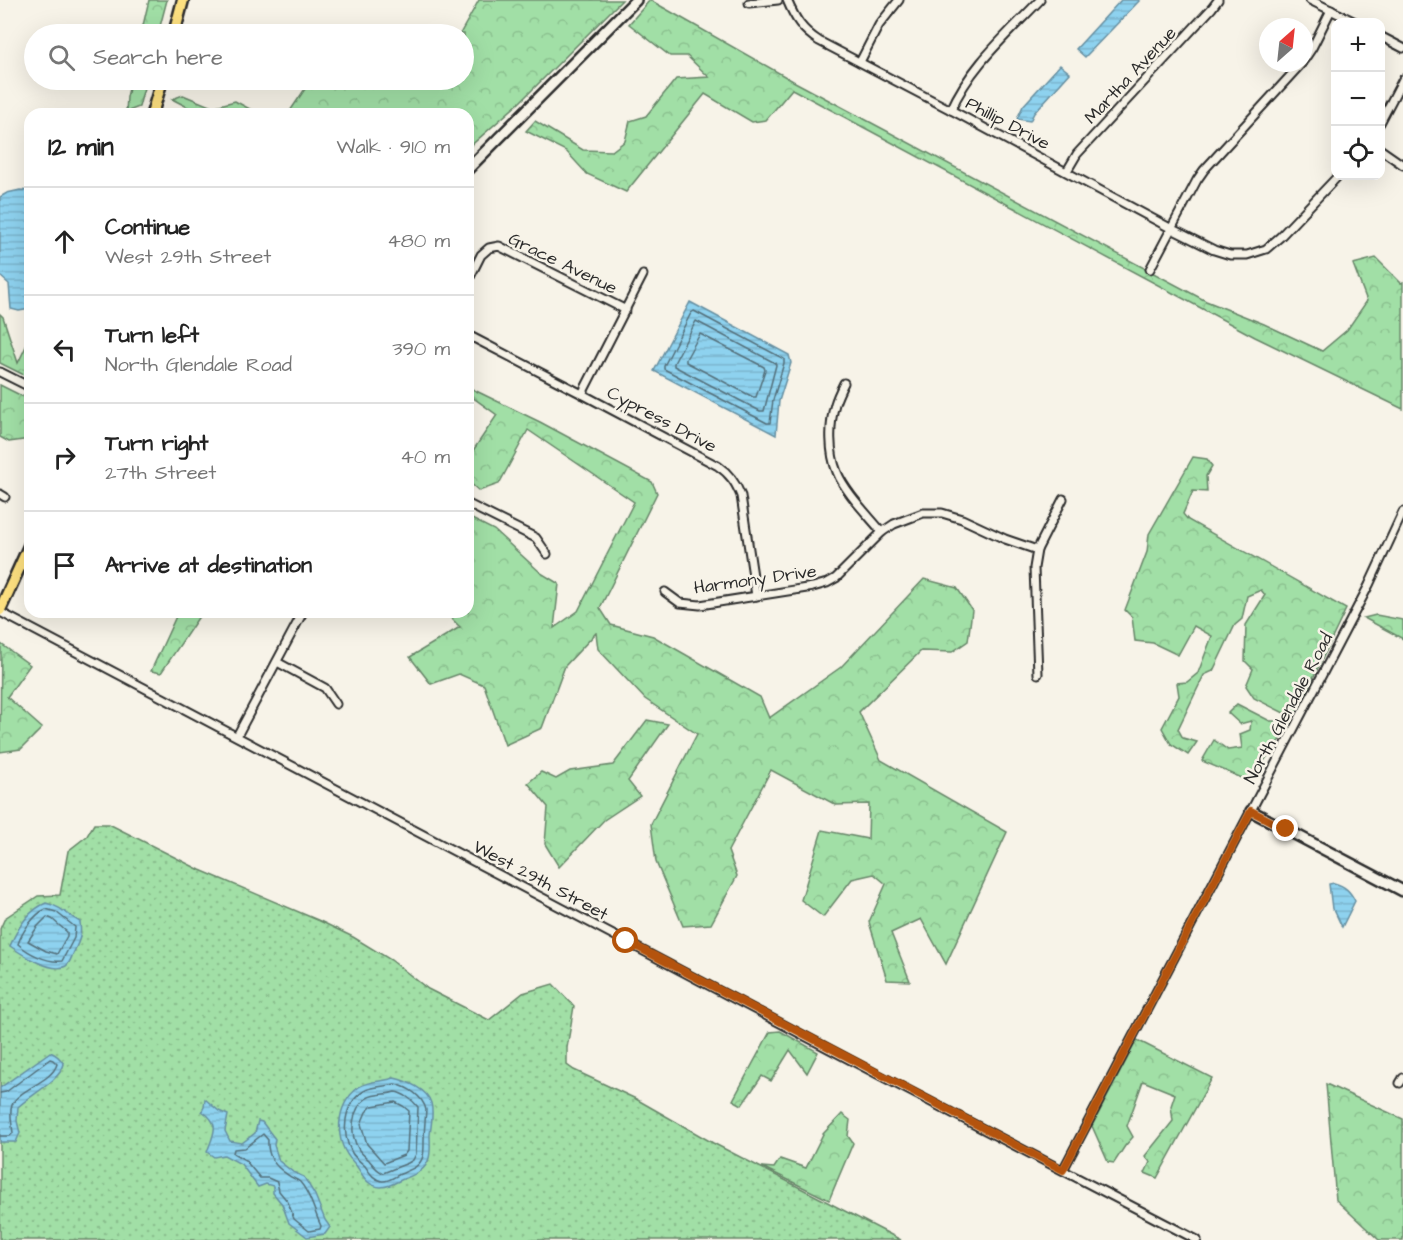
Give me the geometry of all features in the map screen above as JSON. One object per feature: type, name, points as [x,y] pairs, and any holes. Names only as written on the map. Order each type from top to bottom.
[{"type":"main road","points":[[177,24],[183,0]]},
{"type":"main road","points":[[154,108],[159,90]]},
{"type":"main road","points":[[0,611],[24,557]]},
{"type":"street","points":[[474,163],[636,0]]},
{"type":"street","points":[[749,3],[778,0]]},
{"type":"street","name":"Phillip Drive","points":[[787,0],[791,11],[807,33],[1214,250],[1230,255],[1247,255],[1266,249],[1334,180]]},
{"type":"street","points":[[860,62],[879,25],[899,0]]},
{"type":"street","points":[[951,110],[958,93],[977,67],[1040,0]]},
{"type":"street","name":"Martha Avenue","points":[[1067,171],[1077,154],[1218,0]]},
{"type":"street","points":[[1310,0],[1347,18]]},
{"type":"street","points":[[1313,46],[1331,10]]},
{"type":"street","points":[[1385,39],[1403,48]]},
{"type":"street","points":[[1150,269],[1204,170],[1293,72]]},
{"type":"street","points":[[1385,113],[1403,79]]},
{"type":"street","points":[[1385,152],[1403,165]]},
{"type":"street","name":"Grace Avenue","points":[[474,268],[481,255],[489,248],[499,246],[626,310]]},
{"type":"street","points":[[582,394],[643,275]]},
{"type":"street","name":"Cypress Drive","points":[[474,338],[727,472],[736,483],[741,496],[756,596]]},
{"type":"street","points":[[0,372],[24,384]]},
{"type":"street","points":[[844,383],[835,403],[831,424],[831,446],[837,473],[882,532]]},
{"type":"street","points":[[1038,674],[1034,568],[1037,550],[1063,499]]},
{"type":"street","points":[[474,507],[536,538],[547,554]]},
{"type":"street","name":"Harmony Drive","points":[[665,592],[680,603],[700,605],[827,583],[844,570],[882,532],[894,524],[923,513],[942,513],[962,519],[1005,539],[1037,550]]},
{"type":"street","name":"North Glendale Road","points":[[1063,1170],[1364,595],[1403,513]]},
{"type":"street","name":"West 29th Street","points":[[0,611],[1197,1240]]},
{"type":"street","points":[[237,736],[300,618]]},
{"type":"street","points":[[277,662],[325,688],[336,704]]},
{"type":"street","points":[[1251,811],[1403,891]]},
{"type":"green space","points":[[149,0],[167,0],[161,24],[143,24]]},
{"type":"green space","points":[[479,0],[622,0],[519,103],[474,143],[474,108],[292,108],[304,90],[474,90],[474,24],[466,24]]},
{"type":"green space","points":[[650,0],[793,81],[1206,301],[1264,324],[1322,351],[1347,330],[1367,301],[1353,264],[1376,258],[1401,283],[1403,282],[1403,409],[1255,337],[792,89],[766,120],[752,122],[705,94],[626,192],[587,174],[566,151],[526,131],[535,121],[583,150],[612,151],[625,141],[630,121],[646,116],[676,79],[709,77],[687,56],[670,56],[629,24]]},
{"type":"green space","points":[[129,90],[143,90],[139,107],[126,108]]},
{"type":"green space","points":[[183,95],[212,107],[235,101],[248,108],[189,108],[172,99]]},
{"type":"green space","points":[[0,314],[18,363],[24,350],[24,375],[0,363]]},
{"type":"green space","points":[[0,385],[24,397],[24,440],[9,442],[0,437]]},
{"type":"green space","points":[[474,390],[540,422],[652,482],[657,493],[600,608],[611,625],[653,636],[760,697],[769,718],[841,667],[924,579],[957,588],[972,610],[968,641],[952,652],[921,651],[859,712],[881,760],[1007,832],[946,964],[921,919],[891,933],[910,981],[887,980],[869,922],[886,884],[874,874],[852,879],[823,917],[801,900],[822,830],[868,839],[869,804],[836,805],[771,770],[728,851],[737,876],[711,924],[683,926],[656,862],[651,824],[697,734],[645,699],[598,649],[596,633],[565,666],[542,728],[505,745],[484,685],[459,674],[431,684],[410,657],[460,627],[451,618],[474,618],[474,520],[494,530],[541,573],[559,584],[554,628],[578,611],[634,502],[528,430],[499,484],[479,491],[474,486],[474,449],[497,415],[474,398]]},
{"type":"green space","points":[[1193,457],[1207,459],[1212,466],[1206,476],[1207,492],[1193,491],[1183,514],[1188,520],[1346,609],[1290,726],[1249,781],[1202,761],[1214,740],[1228,750],[1242,748],[1240,734],[1250,730],[1251,721],[1240,724],[1228,713],[1237,704],[1270,721],[1286,721],[1286,714],[1254,698],[1246,686],[1253,669],[1245,661],[1246,625],[1265,595],[1261,590],[1247,596],[1242,619],[1235,625],[1213,671],[1204,675],[1178,729],[1183,738],[1197,742],[1188,755],[1171,744],[1162,728],[1179,696],[1177,683],[1187,682],[1198,673],[1212,636],[1194,626],[1178,655],[1153,643],[1135,641],[1132,617],[1125,610],[1147,552],[1149,534]]},
{"type":"green space","points":[[1376,615],[1403,620],[1403,639],[1364,618]]},
{"type":"green space","points":[[175,618],[198,618],[161,673],[151,671]]},
{"type":"green space","points":[[1,644],[30,665],[7,697],[42,728],[21,749],[0,752]]},
{"type":"green space","points":[[647,720],[668,724],[628,781],[640,796],[604,820],[559,867],[545,844],[548,807],[528,783],[541,772],[556,779],[570,771],[613,765]]},
{"type":"green space","points":[[94,824],[109,824],[200,870],[353,937],[391,960],[428,989],[489,1020],[523,993],[553,984],[574,1006],[567,1048],[567,1065],[636,1099],[713,1143],[901,1240],[0,1240],[0,929],[5,918],[38,896],[60,895],[68,851],[87,836]]},
{"type":"green space","points":[[780,1031],[818,1052],[807,1073],[790,1050],[771,1081],[762,1076],[742,1105],[733,1100],[770,1032]]},
{"type":"green space","points":[[1137,1040],[1212,1078],[1157,1178],[1145,1173],[1150,1162],[1145,1156],[1173,1121],[1171,1106],[1175,1094],[1143,1081],[1127,1126],[1133,1137],[1114,1163],[1108,1162],[1092,1126]]},
{"type":"green space","points":[[1326,1084],[1403,1119],[1403,1240],[1379,1240],[1336,1200]]},
{"type":"green space","points":[[842,1114],[850,1120],[848,1136],[853,1143],[829,1200],[762,1167],[774,1168],[780,1159],[806,1168],[823,1134]]},
{"type":"water","points":[[1121,0],[1140,0],[1085,57],[1076,49]]},
{"type":"water","points":[[1060,65],[1070,73],[1034,113],[1030,121],[1017,119],[1023,106]]},
{"type":"water","points":[[24,190],[24,310],[19,311],[11,309],[9,284],[0,276],[0,197],[7,193]]},
{"type":"water","points":[[690,302],[789,355],[791,363],[779,401],[776,435],[654,371]]},
{"type":"water","points":[[1334,883],[1347,889],[1355,901],[1342,927],[1332,909],[1329,884]]},
{"type":"water","points":[[46,903],[80,922],[77,946],[66,966],[60,968],[37,962],[10,946],[24,921],[34,910]]},
{"type":"water","points":[[50,1052],[58,1056],[64,1064],[61,1070],[51,1082],[18,1107],[17,1121],[20,1133],[16,1142],[0,1142],[0,1088]]},
{"type":"water","points":[[394,1078],[416,1086],[429,1098],[432,1111],[430,1155],[426,1166],[417,1173],[387,1186],[378,1187],[366,1180],[347,1154],[340,1134],[341,1113],[351,1095],[359,1087],[367,1083]]},
{"type":"water","points":[[205,1099],[219,1111],[228,1115],[225,1131],[230,1141],[242,1143],[255,1133],[258,1121],[262,1122],[275,1139],[274,1145],[279,1161],[304,1177],[315,1195],[330,1227],[325,1234],[307,1237],[289,1223],[282,1204],[273,1193],[273,1186],[266,1184],[258,1187],[241,1164],[224,1155],[214,1157],[207,1152],[214,1125],[202,1111]]},
{"type":"route","points":[[626,941],[1063,1170],[1251,811],[1286,829]]}]
